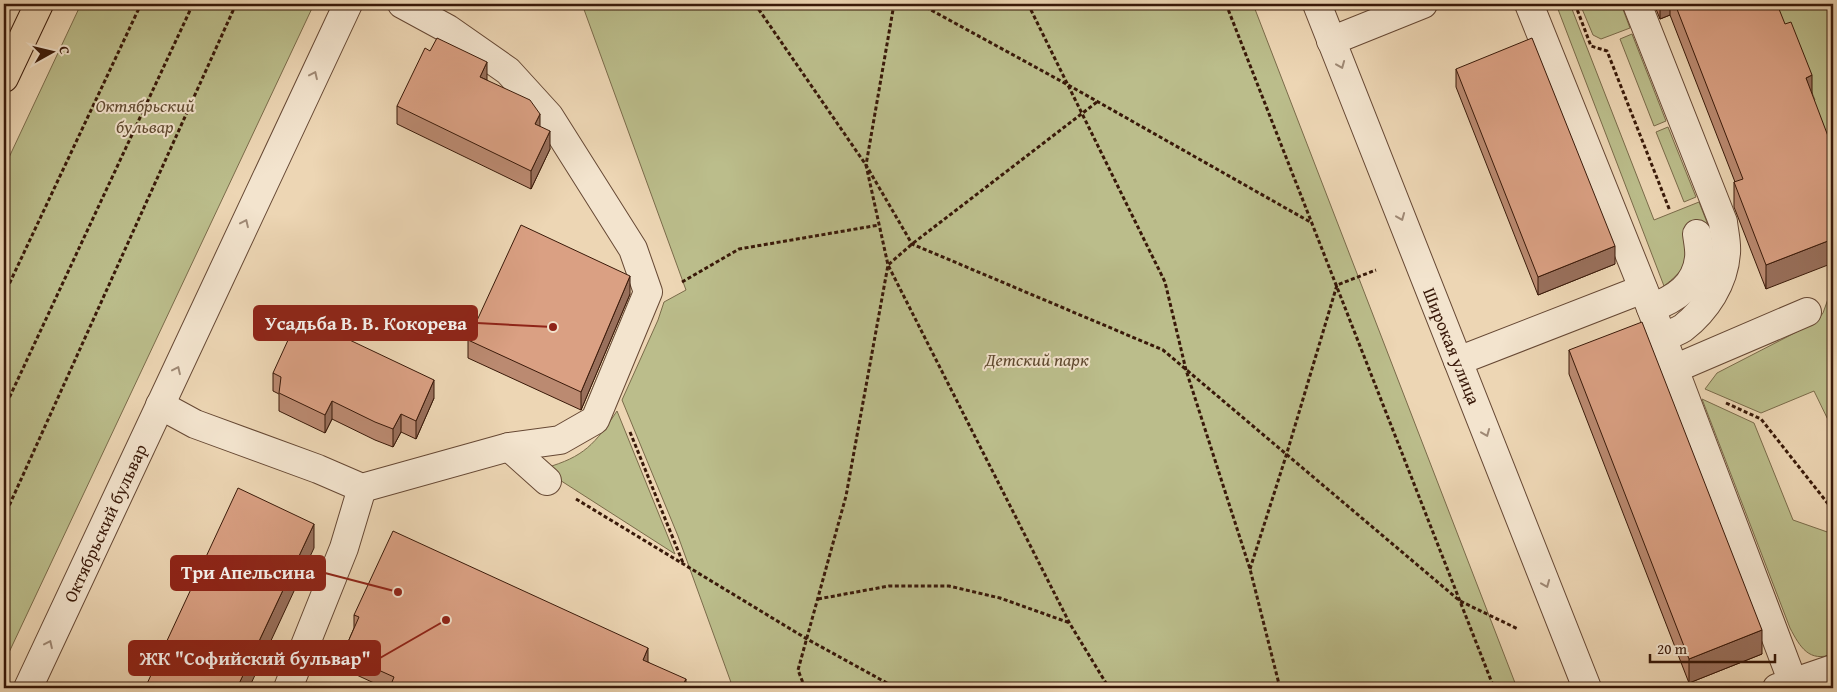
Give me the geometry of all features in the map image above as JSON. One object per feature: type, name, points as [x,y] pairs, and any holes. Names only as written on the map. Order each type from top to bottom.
[{"type":"main road","points":[[4,78],[39,4]]},
{"type":"street","name":"Октябрьский бульвар","points":[[28,688],[348,4]]},
{"type":"street","points":[[160,405],[196,424],[318,469],[362,488],[509,447],[560,440],[595,420],[648,292],[633,250],[548,116],[508,71],[448,29],[402,4]]},
{"type":"street","name":"Широкая улица","points":[[1317,4],[1587,688]]},
{"type":"street","points":[[1331,41],[1423,4]]},
{"type":"street","points":[[1529,4],[1677,376],[1788,686],[1833,669]]},
{"type":"street","points":[[1637,4],[1724,222],[1726,252],[1723,271],[1715,292],[1702,309],[1682,329],[1662,337]]},
{"type":"street","points":[[1458,362],[1647,299],[1670,301],[1685,288],[1696,272],[1700,256],[1697,234]]},
{"type":"street","points":[[1677,376],[1807,312]]},
{"type":"street","points":[[509,447],[547,481]]},
{"type":"street","points":[[288,688],[344,548],[362,488]]},
{"type":"path","points":[[4,295],[141,4]]},
{"type":"path","points":[[4,409],[193,4]]},
{"type":"path","points":[[4,517],[236,4]]},
{"type":"path","points":[[755,4],[866,165],[912,244],[1163,350],[1286,456],[1460,601],[1518,629]]},
{"type":"path","points":[[894,4],[866,165],[888,265],[1070,624],[1109,688]]},
{"type":"path","points":[[920,4],[1070,86],[1312,223]]},
{"type":"path","points":[[1028,4],[1165,282],[1186,370],[1250,569],[1280,688]]},
{"type":"path","points":[[1226,4],[1494,688]]},
{"type":"path","points":[[1575,4],[1591,46],[1607,51],[1669,211],[1712,194]]},
{"type":"path","points":[[805,688],[798,670],[846,496],[888,265],[912,244],[1097,102]]},
{"type":"path","points":[[648,292],[665,292],[739,249],[879,225]]},
{"type":"path","points":[[1337,286],[1376,270]]},
{"type":"path","points":[[1250,569],[1337,286]]},
{"type":"path","points":[[1677,376],[1703,392],[1761,419],[1833,510]]},
{"type":"path","points":[[610,383],[683,564]]},
{"type":"path","points":[[547,481],[807,639],[896,688]]},
{"type":"path","points":[[818,599],[889,586],[949,586],[1000,598],[1070,624]]},
{"type":"green space","name":"Октябрьский бульвар","points":[[81,4],[314,4],[4,663],[4,168]]},
{"type":"green space","name":"Детский парк","points":[[582,4],[1253,4],[1517,688],[733,688],[678,536],[622,400],[658,320],[664,302],[686,290]]},
{"type":"green space","points":[[1556,4],[1570,4],[1654,220],[1699,202],[1708,225],[1684,236],[1687,244],[1685,264],[1664,286]]},
{"type":"green space","points":[[1580,4],[1621,4],[1630,28],[1601,39],[1593,35]]},
{"type":"green space","points":[[1770,4],[1833,4],[1833,166],[1808,103],[1815,100],[1793,44]]},
{"type":"green space","points":[[1632,34],[1666,121],[1654,126],[1620,39]]},
{"type":"green space","points":[[1668,127],[1696,197],[1684,202],[1656,132]]},
{"type":"green space","points":[[1833,285],[1833,430],[1814,391],[1761,413],[1705,389],[1717,373],[1816,322],[1823,313]]},
{"type":"green space","points":[[1702,399],[1754,423],[1793,520],[1833,534],[1833,654],[1825,656],[1811,655],[1802,647],[1790,628]]},
{"type":"green space","points":[[617,411],[675,554],[552,475],[545,468],[570,459],[587,448],[595,441]]},
{"type":"building","points":[[1675,4],[1777,4],[1785,24],[1791,22],[1812,75],[1806,78],[1831,144],[1833,144],[1833,239],[1766,265],[1734,182],[1743,179]]},
{"type":"building","points":[[437,38],[487,62],[480,77],[530,100],[540,114],[535,124],[550,131],[531,171],[397,106],[425,48],[430,51]]},
{"type":"building","points":[[1532,38],[1615,246],[1538,277],[1456,69]]},
{"type":"building","points":[[521,225],[630,276],[581,392],[468,340]]},
{"type":"building","points":[[299,316],[434,380],[416,421],[401,414],[393,429],[332,401],[325,415],[279,393],[281,377],[273,373]]},
{"type":"building","points":[[1642,322],[1762,630],[1689,659],[1569,350]]},
{"type":"building","points":[[238,488],[314,524],[237,688],[145,688]]},
{"type":"building","points":[[393,531],[648,648],[643,660],[686,679],[681,688],[390,687],[394,677],[374,668],[379,657],[348,642],[359,617],[354,615]]},
{"type":"place","name":"Усадьба В. В. Кокорева","points":[[553,327]]},
{"type":"place","name":"Три Апельсина","points":[[398,592]]},
{"type":"place","name":"ЖК \"Софийский бульвар\"","points":[[446,620]]}]
